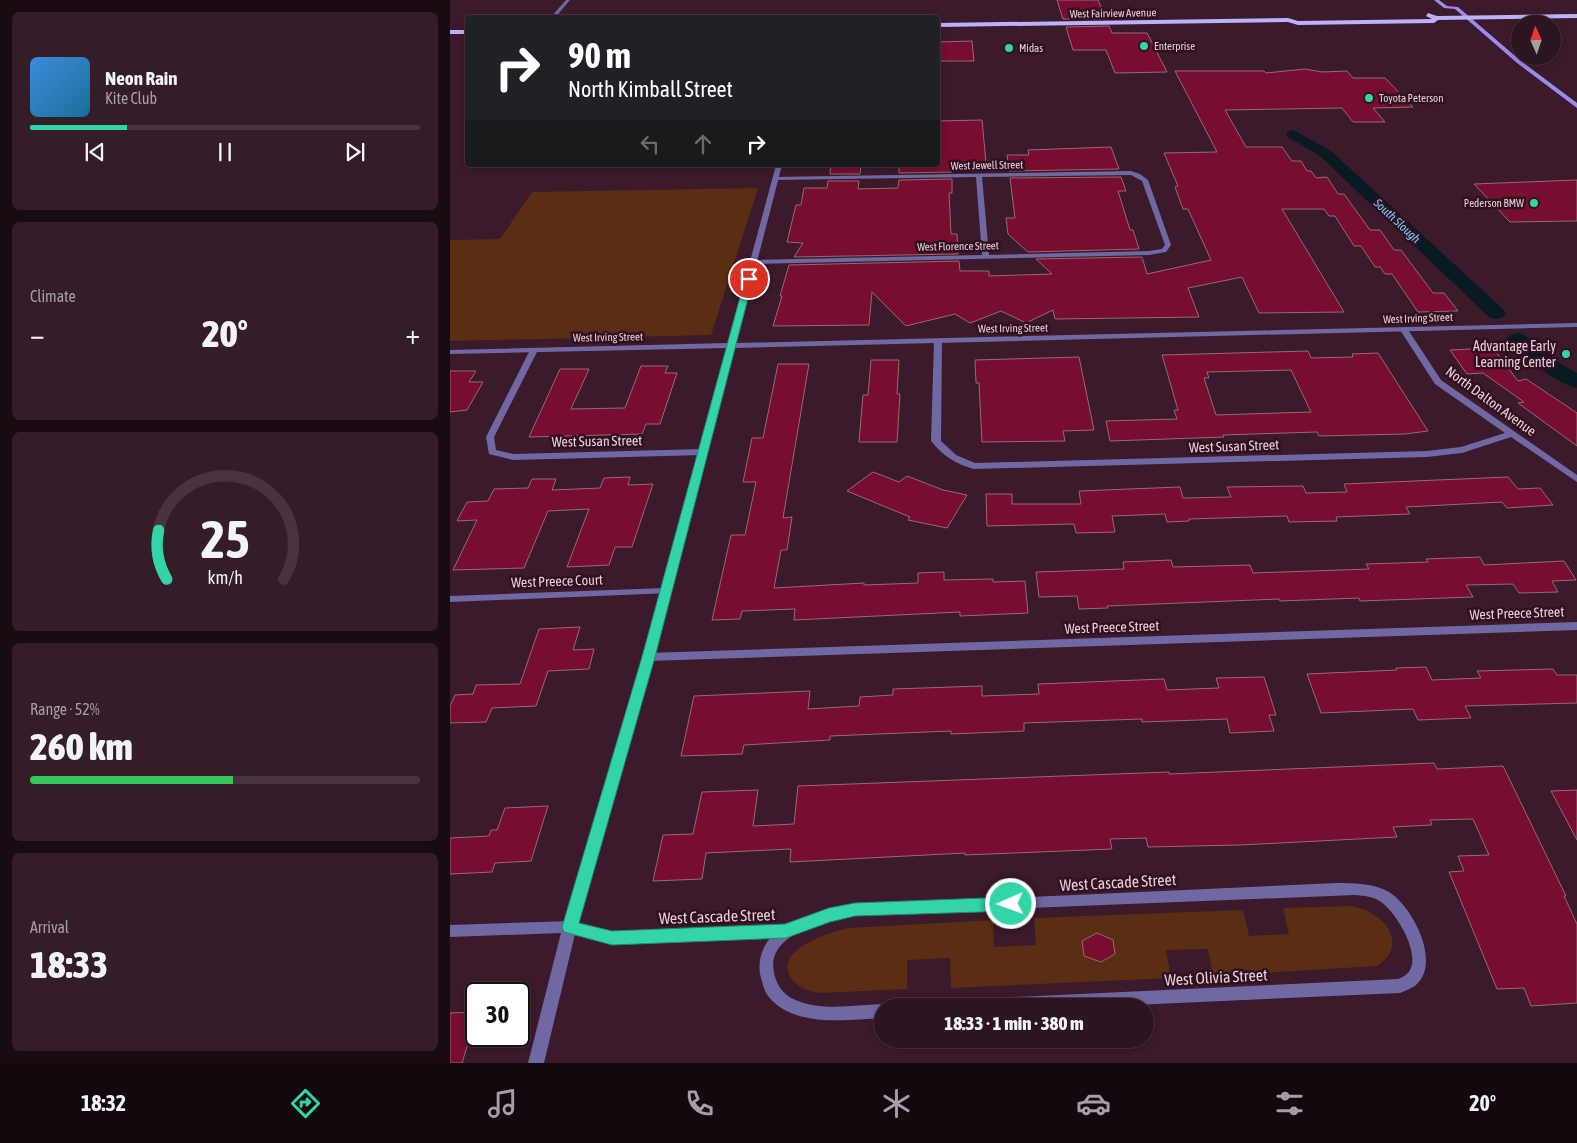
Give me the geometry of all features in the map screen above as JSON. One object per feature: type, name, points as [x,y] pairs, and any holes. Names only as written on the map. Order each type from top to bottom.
[{"type":"main road","points":[[1436,0],[1446,7],[1456,8],[1519,62],[1577,106]]},
{"type":"main road","points":[[1452,0],[1460,6],[1456,8]]},
{"type":"main road","name":"West Fairview Avenue","points":[[1416,14],[1426,14],[1436,18],[1577,16]]},
{"type":"main road","name":"West Fairview Avenue","points":[[1288,20],[1290,16],[1299,16]]},
{"type":"main road","name":"West Fairview Avenue","points":[[940,26],[1288,20],[1298,24],[1434,21],[1436,18]]},
{"type":"main road","points":[[450,32],[465,32]]},
{"type":"street","points":[[555,15],[568,0]]},
{"type":"street","points":[[536,1063],[570,927],[666,592],[778,167]]},
{"type":"street","name":"West Jewell Street","points":[[775,179],[1122,172],[1138,175],[1145,180],[1168,245],[1164,251]]},
{"type":"street","points":[[979,175],[986,257]]},
{"type":"street","name":"West Florence Street","points":[[753,262],[1149,253],[1164,251]]},
{"type":"street","name":"West Irving Street","points":[[450,352],[1577,325]]},
{"type":"street","name":"North Dalton Avenue","points":[[1404,330],[1438,382],[1577,479]]},
{"type":"street","name":"West Susan Street","points":[[938,341],[936,442],[954,460],[974,466],[1427,454],[1462,450],[1512,434]]},
{"type":"street","name":"West Susan Street","points":[[534,350],[490,436],[492,452],[513,457],[703,452]]},
{"type":"street","name":"West Preece Court","points":[[450,599],[666,592]]},
{"type":"street","name":"West Preece Street","points":[[648,657],[1577,626]]},
{"type":"street","name":"West Cascade Street","points":[[450,931],[570,927],[612,938],[786,931],[829,915],[855,909],[1040,903],[1336,888],[1362,889],[1386,897],[1402,912],[1412,933]]},
{"type":"street","points":[[786,931],[772,943],[766,959],[768,977],[775,993],[786,1004],[808,1011],[831,1013],[874,1011]]},
{"type":"street","name":"West Olivia Street","points":[[1143,998],[1400,986],[1413,978],[1418,969],[1419,951],[1412,933]]},
{"type":"shaded area","points":[[758,188],[711,335],[450,341],[450,240],[500,239],[532,192]]},
{"type":"shaded area","points":[[1351,906],[1373,914],[1382,921],[1392,938],[1392,947],[1387,957],[1377,966],[1213,976],[1208,949],[1166,950],[1171,978],[951,988],[950,958],[907,960],[907,989],[820,993],[806,990],[798,985],[789,974],[788,965],[791,956],[798,949],[819,937],[849,928],[993,920],[994,947],[1036,945],[1034,918],[1243,910],[1249,936],[1289,934],[1283,908]]},
{"type":"building","points":[[1057,0],[1098,0],[1106,19],[1063,19]]},
{"type":"building","points":[[1109,26],[1112,33],[1147,33],[1167,72],[1115,73],[1106,50],[1073,50],[1066,27]]},
{"type":"building","points":[[972,41],[974,61],[940,61],[940,42]]},
{"type":"building","points":[[1305,69],[1322,72],[1347,71],[1353,78],[1385,78],[1413,107],[1373,108],[1385,122],[1353,122],[1342,108],[1225,110],[1246,147],[1282,147],[1292,161],[1301,161],[1307,171],[1311,171],[1316,178],[1327,177],[1338,194],[1344,194],[1370,230],[1380,230],[1394,250],[1401,250],[1433,293],[1444,293],[1458,311],[1418,312],[1392,274],[1385,274],[1380,267],[1375,267],[1361,246],[1354,246],[1335,216],[1329,216],[1324,209],[1282,209],[1344,312],[1259,313],[1242,277],[1188,288],[1199,317],[1055,319],[1053,310],[1026,323],[1001,311],[970,323],[955,314],[906,326],[872,292],[869,325],[773,326],[789,265],[959,261],[960,271],[989,271],[989,276],[1052,274],[1036,259],[1142,257],[1147,274],[1211,260],[1188,209],[1183,209],[1175,187],[1178,186],[1164,153],[1217,152],[1175,71],[1264,71],[1266,73]]},
{"type":"building","points":[[982,120],[986,163],[959,163],[959,165],[952,165],[952,172],[899,173],[899,167],[940,167],[940,121]]},
{"type":"building","points":[[1111,147],[1119,169],[1009,171],[1007,155],[1029,155],[1028,150]]},
{"type":"building","points":[[831,167],[861,167],[860,174],[830,174]]},
{"type":"building","points":[[1121,177],[1126,191],[1118,191],[1130,230],[1133,230],[1139,249],[1028,252],[1008,234],[1006,218],[1015,218],[1010,178]]},
{"type":"building","points":[[952,179],[952,193],[949,193],[951,234],[957,234],[958,254],[794,257],[803,243],[787,242],[796,205],[801,205],[804,188],[827,188],[828,181],[859,181],[858,189],[898,188],[899,180]]},
{"type":"building","name":"Pederson BMW","points":[[1577,180],[1577,221],[1510,222],[1474,184]]},
{"type":"building","points":[[1493,348],[1518,381],[1526,379],[1577,413],[1577,446],[1518,403],[1524,402],[1483,373],[1467,374],[1450,350]]},
{"type":"building","points":[[1308,351],[1311,358],[1353,357],[1352,354],[1378,353],[1428,431],[1405,434],[1319,436],[1317,432],[1110,441],[1106,421],[1177,419],[1174,410],[1178,410],[1162,355]],"holes":[[[1291,370],[1311,412],[1216,415],[1204,378],[1209,378],[1207,372]]]},
{"type":"building","points":[[1079,357],[1094,430],[1063,431],[1065,441],[982,442],[979,383],[976,383],[975,360]]},
{"type":"building","points":[[871,360],[899,360],[897,394],[900,394],[897,442],[859,442],[863,395],[868,395]]},
{"type":"building","points":[[778,364],[809,364],[783,518],[792,517],[787,550],[781,550],[774,588],[864,583],[864,585],[918,583],[918,573],[944,572],[944,580],[993,579],[993,582],[1025,581],[1028,613],[960,616],[960,612],[794,620],[795,609],[742,611],[740,619],[712,620],[731,535],[745,535],[756,482],[743,482],[752,438],[763,438]]},
{"type":"building","points":[[641,366],[668,366],[665,373],[677,373],[660,424],[646,424],[642,434],[529,437],[560,369],[589,369],[571,409],[625,408]]},
{"type":"building","points":[[450,371],[476,371],[469,382],[483,382],[467,410],[450,412]]},
{"type":"building","points":[[873,472],[899,482],[907,476],[943,490],[967,495],[947,528],[908,520],[910,517],[847,491]]},
{"type":"building","points":[[630,477],[628,485],[653,484],[632,547],[615,547],[609,565],[567,567],[589,509],[548,511],[524,568],[453,570],[477,520],[457,521],[467,502],[488,501],[494,489],[528,488],[532,479],[556,479],[552,490],[600,488],[604,478]]},
{"type":"building","points":[[1508,477],[1518,489],[1540,488],[1553,505],[1507,508],[1502,502],[1406,507],[1410,514],[1336,517],[1337,521],[1289,522],[1287,516],[1189,519],[1189,521],[1167,522],[1165,514],[1112,516],[1115,532],[1076,533],[1074,524],[987,526],[986,494],[1012,494],[1012,504],[1081,504],[1079,491],[1180,487],[1183,498],[1231,497],[1227,487],[1303,486],[1306,493],[1347,492],[1344,484]]},
{"type":"building","points":[[1480,557],[1484,565],[1564,561],[1576,580],[1552,581],[1558,592],[1519,593],[1513,584],[1466,585],[1473,597],[1360,601],[1359,598],[1280,601],[1279,599],[1107,606],[1108,608],[1079,609],[1077,596],[1039,597],[1036,572],[1124,569],[1123,562],[1171,560],[1173,567],[1250,565],[1253,573],[1369,569],[1366,564],[1428,562],[1426,559]]},
{"type":"building","points":[[580,627],[573,650],[594,649],[589,669],[548,671],[536,706],[492,708],[486,722],[450,723],[450,706],[455,695],[473,694],[476,685],[520,684],[539,629]]},
{"type":"building","points":[[1426,667],[1432,680],[1481,678],[1477,671],[1553,669],[1557,675],[1577,675],[1577,703],[1465,706],[1471,718],[1418,720],[1413,709],[1321,713],[1307,674]]},
{"type":"building","points":[[1264,677],[1276,715],[1269,715],[1274,731],[1230,733],[1227,719],[1142,722],[1142,719],[1024,723],[1024,731],[951,734],[951,731],[830,736],[830,740],[744,745],[742,754],[681,756],[694,696],[810,691],[808,709],[859,706],[860,697],[893,695],[893,689],[982,686],[982,696],[1039,694],[1038,684],[1164,679],[1167,690],[1219,688],[1216,678]]},
{"type":"building","points":[[1434,763],[1437,769],[1503,766],[1566,896],[1564,896],[1577,924],[1577,1003],[1531,1006],[1524,988],[1497,989],[1449,872],[1464,871],[1458,856],[1489,855],[1473,819],[1430,820],[1432,825],[1393,827],[1397,837],[1240,845],[1148,847],[1146,838],[1110,839],[1112,849],[965,855],[965,853],[790,862],[791,849],[706,853],[702,879],[653,881],[663,835],[693,834],[702,792],[758,790],[753,826],[794,824],[798,786]]},
{"type":"building","points":[[1577,790],[1577,840],[1551,791]]},
{"type":"building","points":[[548,806],[531,861],[495,863],[492,872],[450,874],[450,838],[489,836],[491,830],[497,830],[505,808]]},
{"type":"building","points":[[1097,933],[1113,940],[1115,954],[1101,962],[1084,956],[1082,941]]},
{"type":"building","points":[[465,1012],[465,1047],[467,1047],[462,1063],[450,1063],[450,1013]]},
{"type":"waterway","name":"South Slough","points":[[1293,134],[1325,153],[1496,313]]},
{"type":"waterway","name":"South Slough","points":[[1517,339],[1554,368],[1577,382]]},
{"type":"place","name":"Enterprise","points":[[1144,46]]},
{"type":"place","name":"Midas","points":[[1009,48]]},
{"type":"place","name":"Toyota Peterson","points":[[1369,98]]},
{"type":"place","name":"Pederson BMW","points":[[1534,203]]},
{"type":"place","name":"Advantage Early Learning Center","points":[[1566,354]]},
{"type":"route","points":[[749,279],[648,657],[570,927],[612,938],[786,931],[829,915],[855,909],[1011,904]]}]
